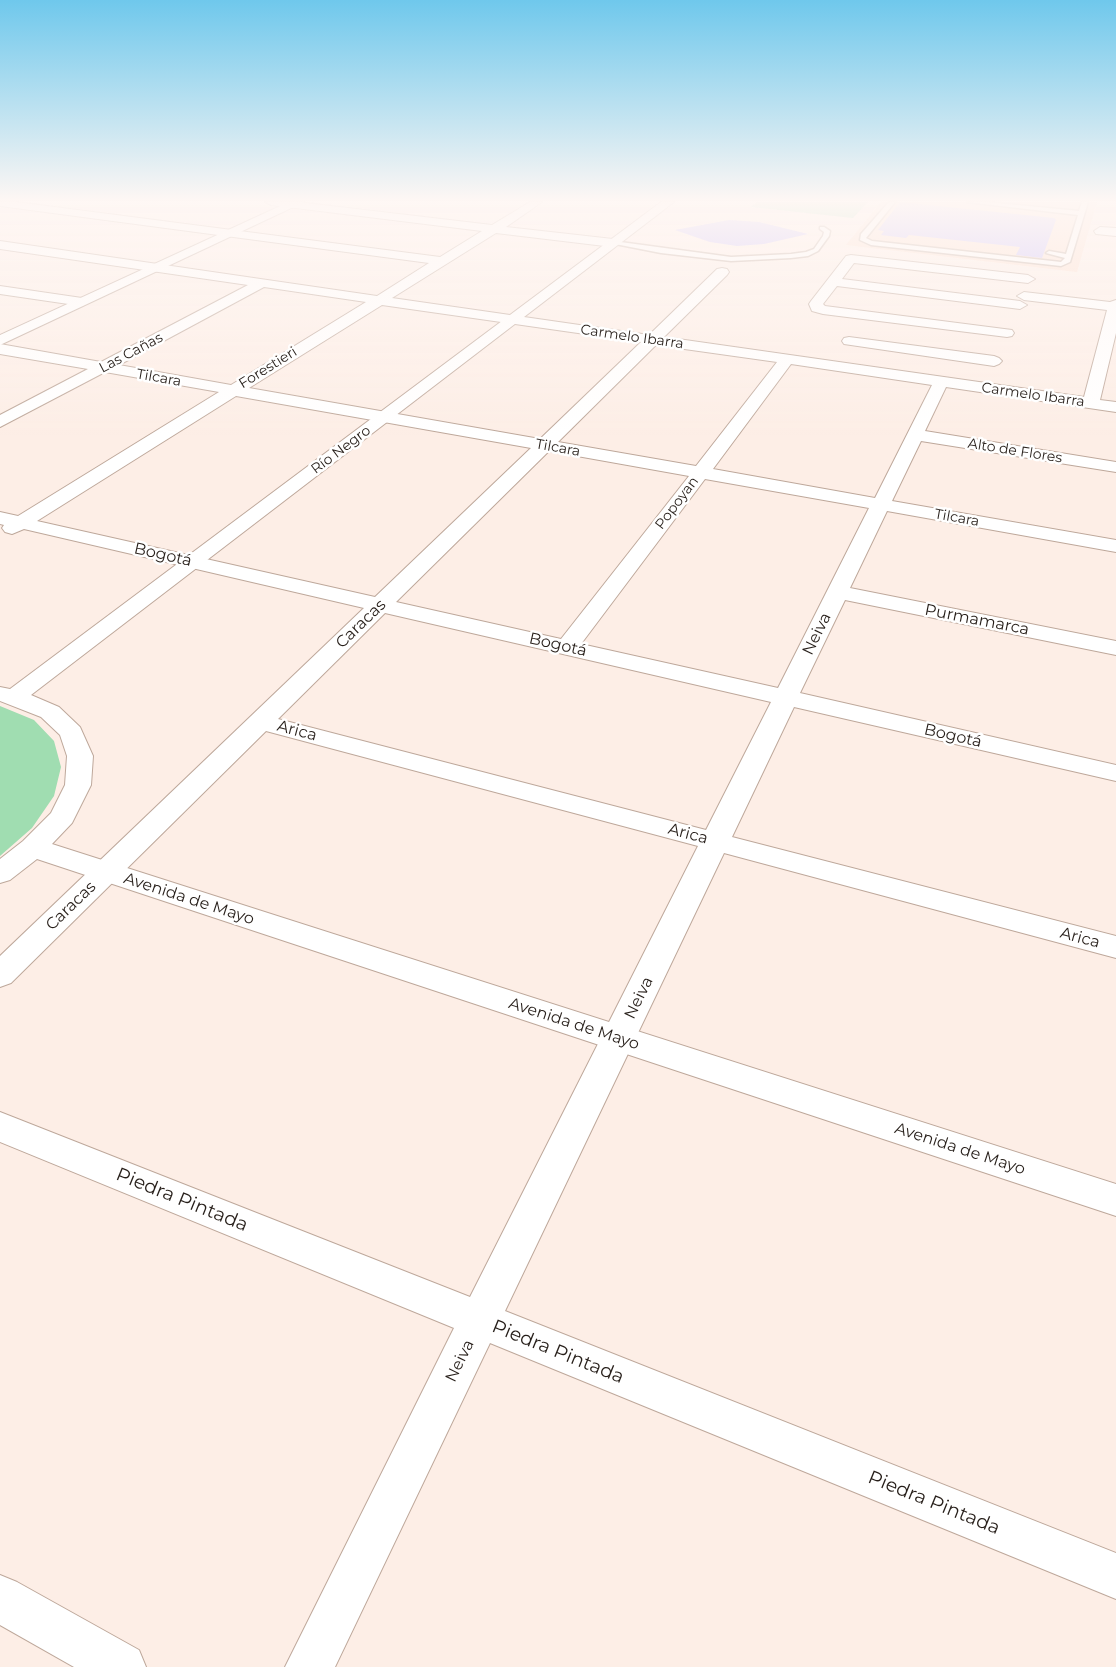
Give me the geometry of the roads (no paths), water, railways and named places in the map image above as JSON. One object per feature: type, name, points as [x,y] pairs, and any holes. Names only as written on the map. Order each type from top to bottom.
[{"type":"street","points":[[0,341],[130,280]]},
{"type":"street","name":"Carmelo Ibarra","points":[[239,280],[1116,407]]},
{"type":"street","name":"Forestieri","points":[[0,536],[411,280]]},
{"type":"street","name":"Río Negro","points":[[7,696],[194,562],[565,280]]},
{"type":"street","name":"Caracas","points":[[0,975],[714,280]]},
{"type":"street","points":[[982,388],[1022,300],[1028,280]]},
{"type":"street","points":[[1007,333],[823,310],[815,306],[834,282],[1022,300],[1116,306],[1091,404]]},
{"type":"street","name":"Las Cañas","points":[[0,422],[262,283]]},
{"type":"street","points":[[0,290],[82,302]]},
{"type":"street","points":[[831,366],[867,315]]},
{"type":"street","points":[[849,340],[994,361]]},
{"type":"street","name":"Tilcara","points":[[0,350],[1116,546]]},
{"type":"street","name":"Popoyan","points":[[567,647],[787,360]]},
{"type":"street","name":"Neiva","points":[[309,1667],[942,382]]},
{"type":"street","name":"Alto de Flores","points":[[915,435],[1116,467]]},
{"type":"street","name":"Bogotá","points":[[0,518],[1116,773]]},
{"type":"street","name":"Purmamarca","points":[[838,592],[1116,648]]},
{"type":"street","points":[[0,873],[33,848],[62,817],[78,785],[80,756],[70,732],[50,712],[7,696]]},
{"type":"street","name":"Arica","points":[[260,722],[1116,947]]},
{"type":"street","name":"Avenida de Mayo","points":[[33,848],[1116,1200]]},
{"type":"street","name":"Piedra Pintada","points":[[0,1126],[479,1321],[1116,1576]]},
{"type":"street","points":[[0,1599],[122,1667]]}]
